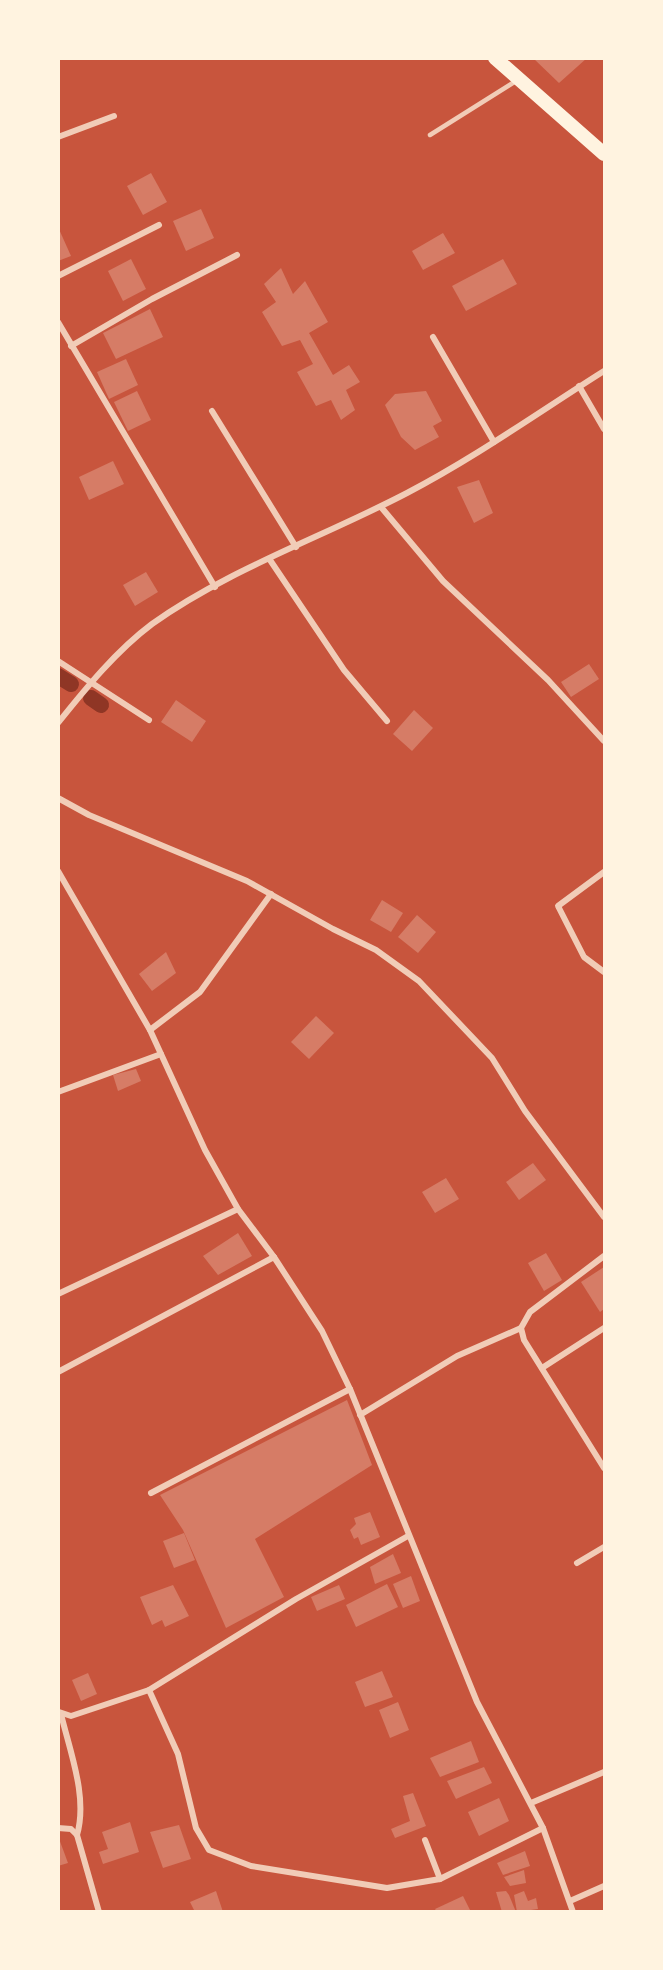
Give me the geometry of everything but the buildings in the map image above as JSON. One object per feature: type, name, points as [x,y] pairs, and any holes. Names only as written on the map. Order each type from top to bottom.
[{"type":"main road","points":[[495,58],[604,154]]},
{"type":"street","points":[[58,137],[114,116]]},
{"type":"street","points":[[58,276],[159,225]]},
{"type":"street","points":[[71,346],[152,299],[237,255]]},
{"type":"street","points":[[58,322],[215,587]]},
{"type":"street","points":[[433,337],[494,442]]},
{"type":"street","points":[[58,723],[90,684],[139,634],[215,587],[381,507],[435,478],[604,371]]},
{"type":"street","points":[[579,386],[604,429]]},
{"type":"street","points":[[212,411],[296,547]]},
{"type":"street","points":[[381,507],[443,581],[548,680],[604,741]]},
{"type":"street","points":[[270,560],[344,670],[387,721]]},
{"type":"street","points":[[58,662],[149,720]]},
{"type":"street","points":[[58,798],[89,815],[248,881],[333,929],[376,950],[419,981],[492,1058],[525,1112],[604,1217]]},
{"type":"street","points":[[58,872],[150,1030],[205,1150],[237,1209],[274,1257],[322,1331],[350,1389],[477,1702],[543,1828],[573,1911]]},
{"type":"street","points":[[604,872],[558,906],[584,957],[604,972]]},
{"type":"street","points":[[150,1030],[200,992],[271,894]]},
{"type":"street","points":[[58,1092],[160,1054]]},
{"type":"street","points":[[58,1294],[237,1209]]},
{"type":"street","points":[[360,1415],[458,1356],[521,1328],[530,1312],[604,1256]]},
{"type":"street","points":[[58,1372],[274,1257]]},
{"type":"street","points":[[521,1328],[524,1340],[604,1468]]},
{"type":"street","points":[[542,1368],[604,1328]]},
{"type":"street","points":[[151,1493],[350,1389]]},
{"type":"street","points":[[77,1835],[82,1818],[80,1800],[60,1713],[71,1716],[149,1690],[296,1599],[408,1536]]},
{"type":"street","points":[[577,1563],[604,1546]]},
{"type":"street","points":[[149,1690],[178,1754],[196,1828],[209,1850],[251,1866],[387,1888],[440,1879],[543,1828]]},
{"type":"street","points":[[531,1803],[604,1772]]},
{"type":"street","points":[[58,1828],[70,1828],[77,1835],[99,1911]]},
{"type":"street","points":[[425,1840],[440,1879]]},
{"type":"street","points":[[570,1901],[604,1886]]},
{"type":"lane","points":[[430,135],[519,79]]},
{"type":"waterway","points":[[58,676],[71,684]]},
{"type":"waterway","points":[[91,698],[101,705]]}]
